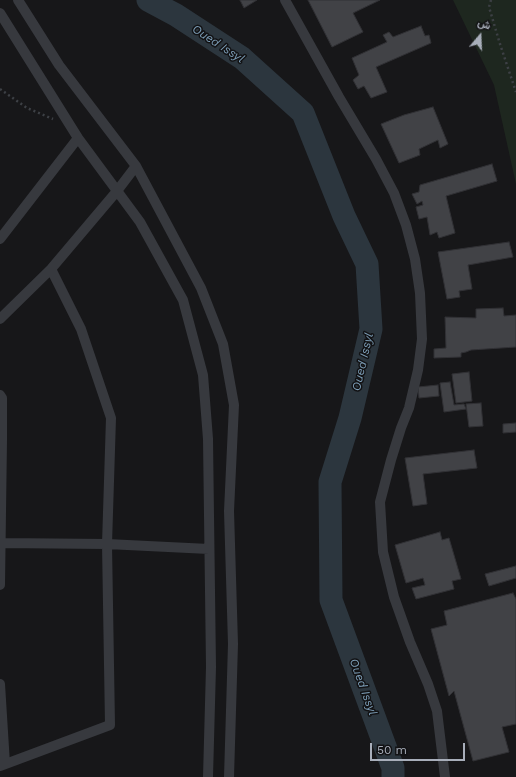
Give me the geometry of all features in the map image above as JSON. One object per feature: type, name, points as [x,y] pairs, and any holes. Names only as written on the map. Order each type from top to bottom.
[{"type":"street","points":[[18,0],[59,65],[136,166],[201,288],[223,344],[234,405],[229,511],[233,644],[229,777]]},
{"type":"street","points":[[285,0],[394,193],[406,225],[415,259],[420,293],[422,339],[418,370],[409,408],[391,460],[380,502],[382,552],[394,597],[410,642],[428,684],[436,711],[445,777]]},
{"type":"street","points":[[0,13],[78,138],[140,222],[183,300],[203,375],[208,439],[211,667],[208,777]]},
{"type":"street","points":[[0,239],[78,138]]},
{"type":"street","points":[[0,320],[51,269],[117,191],[136,166]]},
{"type":"street","points":[[0,684],[2,765],[110,725],[108,544],[111,418],[81,330],[51,269]]},
{"type":"street","points":[[0,395],[2,398],[0,586]]},
{"type":"street","points":[[0,543],[108,544],[209,549]]},
{"type":"path","points":[[491,0],[489,7],[516,92]]},
{"type":"path","points":[[0,89],[27,108],[53,119],[68,122]]},
{"type":"shaded area","points":[[453,0],[516,0],[516,184],[494,85]]},
{"type":"building","points":[[240,0],[257,0],[244,8]]},
{"type":"building","points":[[308,0],[380,0],[353,13],[363,32],[332,47]]},
{"type":"building","points":[[421,26],[425,36],[429,35],[431,43],[376,67],[387,92],[371,98],[364,86],[358,89],[353,80],[359,75],[352,58],[387,42],[383,35],[389,32],[393,37]]},
{"type":"building","points":[[433,107],[448,144],[440,148],[438,140],[419,149],[420,155],[399,163],[381,124],[404,115]]},
{"type":"building","points":[[492,164],[497,181],[446,196],[455,233],[439,238],[437,232],[430,235],[427,217],[419,219],[416,207],[423,205],[422,201],[417,204],[412,194],[419,192],[420,185]]},
{"type":"building","points":[[509,242],[513,257],[468,265],[472,289],[459,291],[460,297],[447,299],[438,252]]},
{"type":"building","points":[[503,308],[504,316],[516,315],[516,347],[471,350],[461,353],[461,357],[434,358],[434,349],[446,348],[445,317],[476,318],[476,309]]},
{"type":"building","points":[[469,372],[472,401],[456,403],[452,374]]},
{"type":"building","points":[[450,382],[454,405],[464,404],[466,409],[444,412],[440,383]]},
{"type":"building","points":[[438,385],[439,396],[419,398],[418,387]]},
{"type":"building","points":[[481,403],[483,426],[469,427],[466,404]]},
{"type":"building","points":[[516,423],[516,432],[503,433],[503,424]]},
{"type":"building","points":[[474,450],[477,468],[423,474],[427,504],[413,506],[405,458]]},
{"type":"building","points":[[440,532],[442,540],[449,538],[461,579],[452,581],[454,589],[416,599],[412,588],[425,585],[423,578],[406,583],[395,545]]},
{"type":"building","points":[[516,566],[516,578],[489,586],[485,574]]},
{"type":"building","points":[[513,593],[516,599],[516,724],[502,727],[509,752],[473,761],[454,691],[449,696],[431,629],[447,625],[444,611]]},
{"type":"waterway","name":"Oued Issyl","points":[[148,0],[176,15],[242,58],[303,113],[344,216],[367,264],[371,329],[350,418],[330,482],[331,600],[393,768],[393,777]]}]
